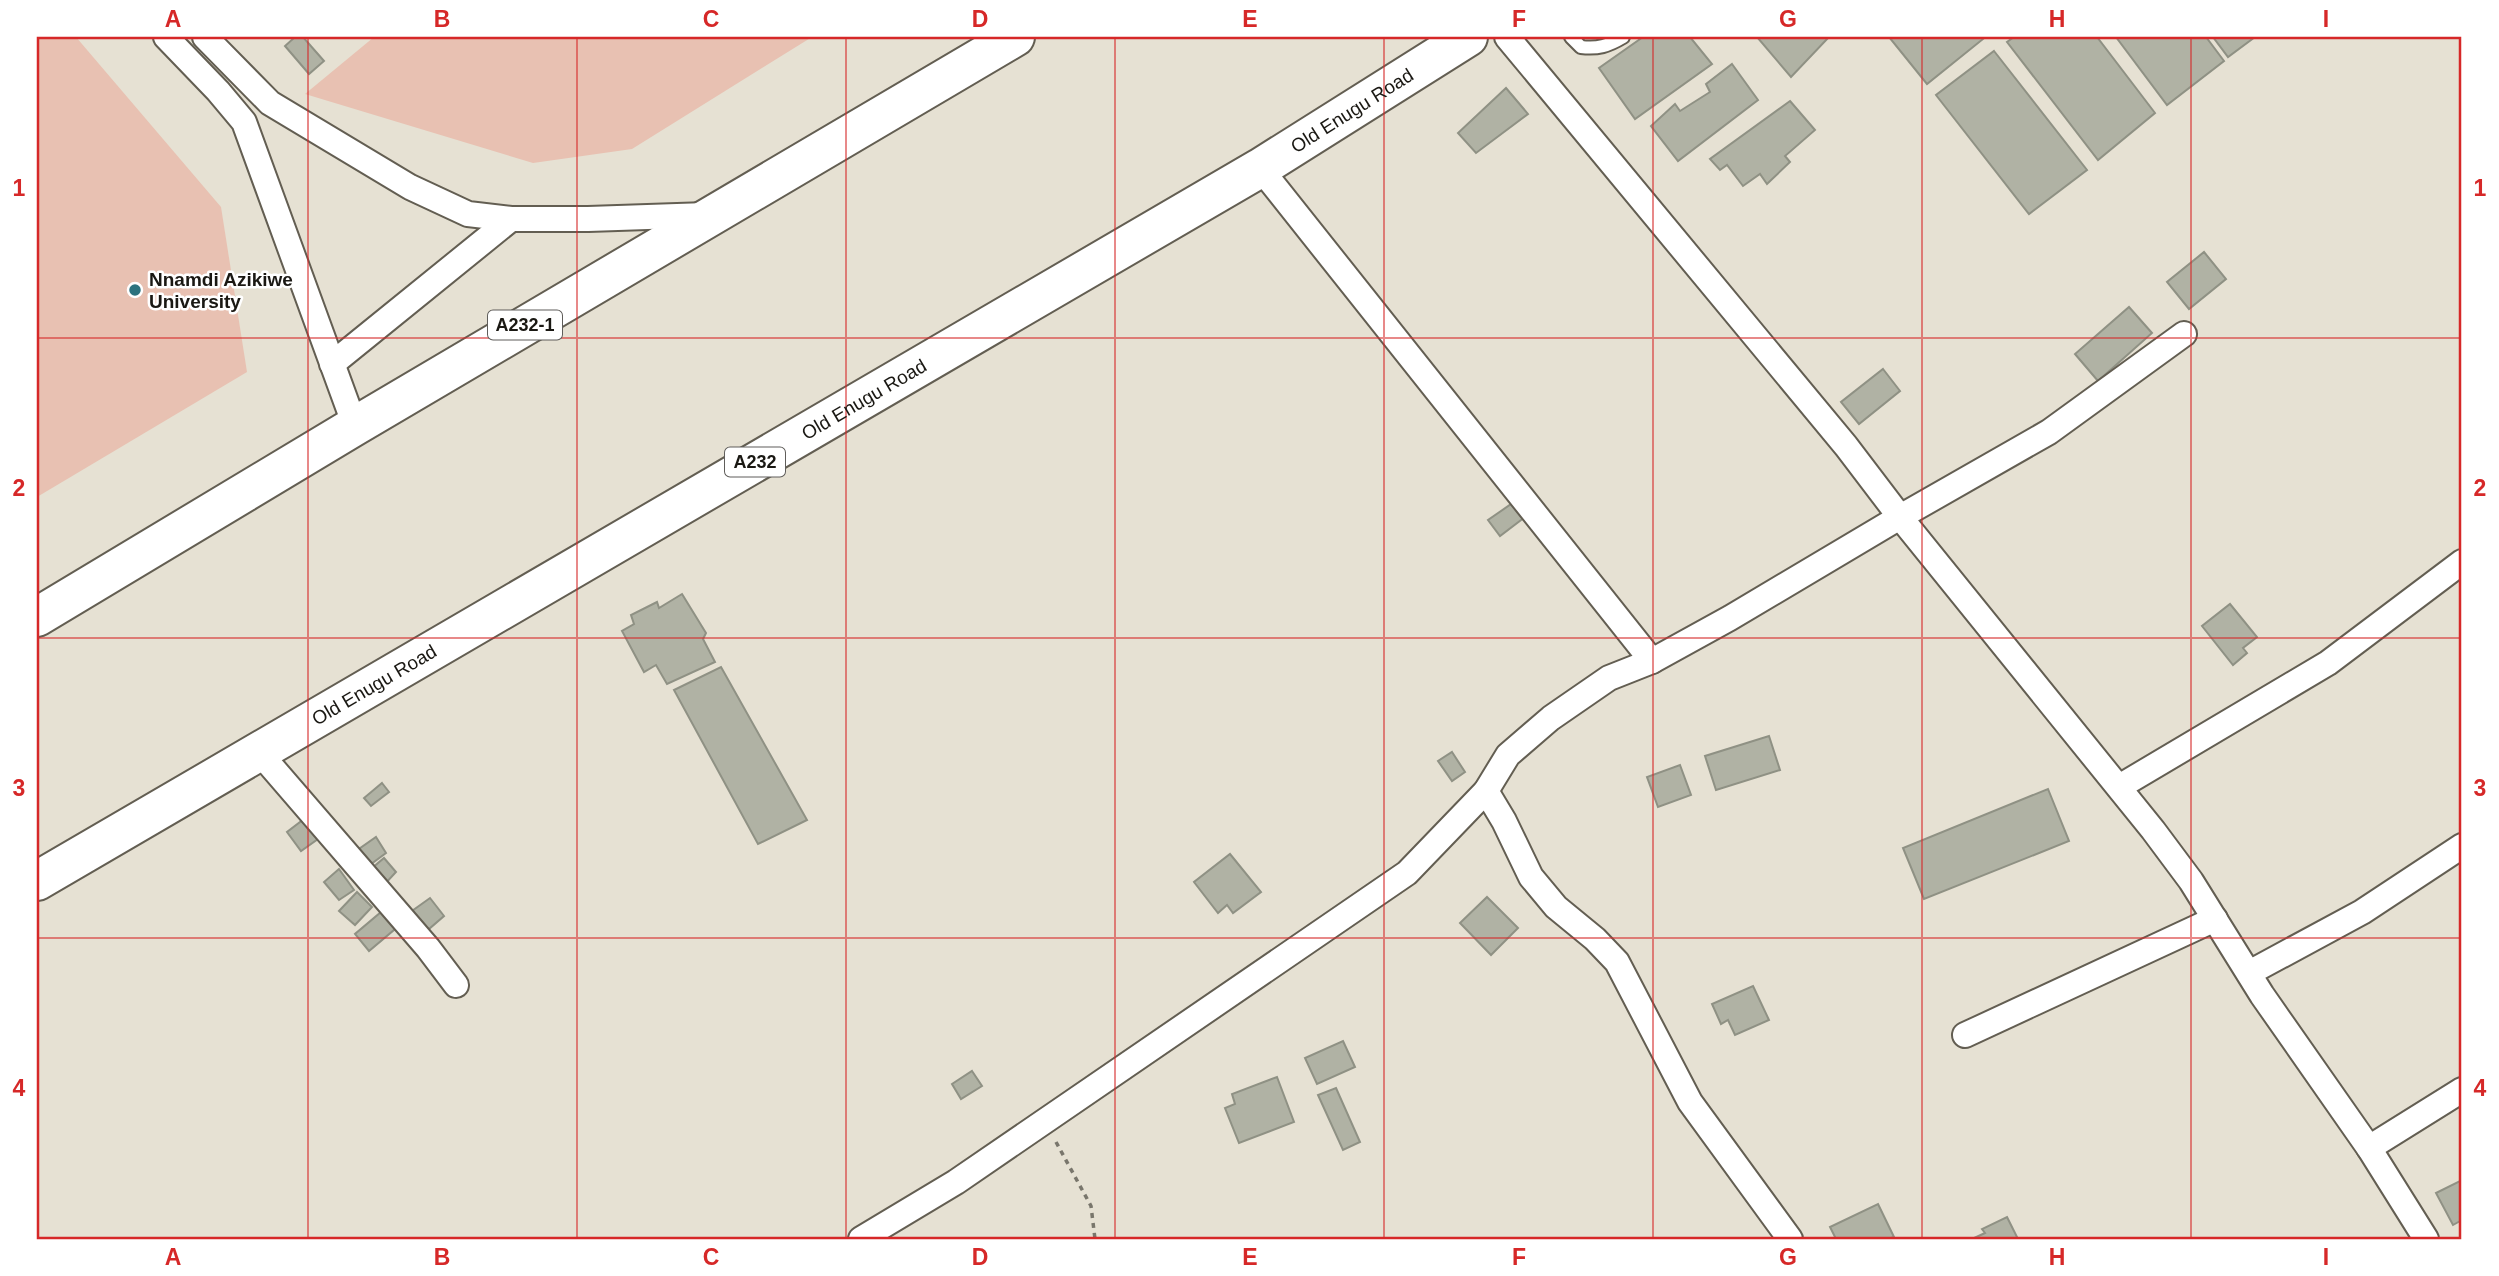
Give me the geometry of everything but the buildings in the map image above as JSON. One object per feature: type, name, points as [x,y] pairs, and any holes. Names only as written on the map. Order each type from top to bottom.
[{"type":"main road","name":"A232-1","points":[[37,617],[1015,37]]},
{"type":"main road","name":"Old Enugu Road","points":[[37,881],[1260,168],[1468,37]]},
{"type":"street","points":[[166,37],[218,90],[244,122],[355,426]]},
{"type":"street","points":[[205,37],[270,103],[410,187],[468,214],[511,219],[711,215]]},
{"type":"street","points":[[1507,37],[1846,446],[2191,881],[2249,973],[2369,1148],[2426,1239]]},
{"type":"street","points":[[1260,168],[1651,661]]},
{"type":"street","points":[[332,364],[511,219]]},
{"type":"street","points":[[861,1239],[956,1182],[1407,873],[1486,790],[1507,755],[1551,718],[1609,678],[1651,661],[1730,618],[2049,432],[2183,334]]},
{"type":"street","points":[[2119,787],[2328,663],[2462,562]]},
{"type":"street","points":[[258,751],[428,948],[456,985]]},
{"type":"street","points":[[1486,790],[1531,877],[1556,907],[1595,939],[1616,962],[1690,1102],[1790,1239]]},
{"type":"street","points":[[2249,973],[2362,912],[2462,846]]},
{"type":"street","points":[[1965,1035],[2215,919]]},
{"type":"street","points":[[2369,1148],[2462,1090]]},
{"type":"lane","points":[[1571,37],[1581,47],[1596,49],[1608,46],[1623,37]]},
{"type":"path","points":[[1037,1126],[1055,1140],[1091,1206],[1095,1239]]},
{"type":"shaded area","points":[[37,37],[76,37],[221,207],[247,372],[37,497]]},
{"type":"shaded area","points":[[374,37],[812,37],[632,149],[533,163],[305,94]]},
{"type":"place","name":"Nnamdi Azikiwe University","points":[[135,290]]}]
